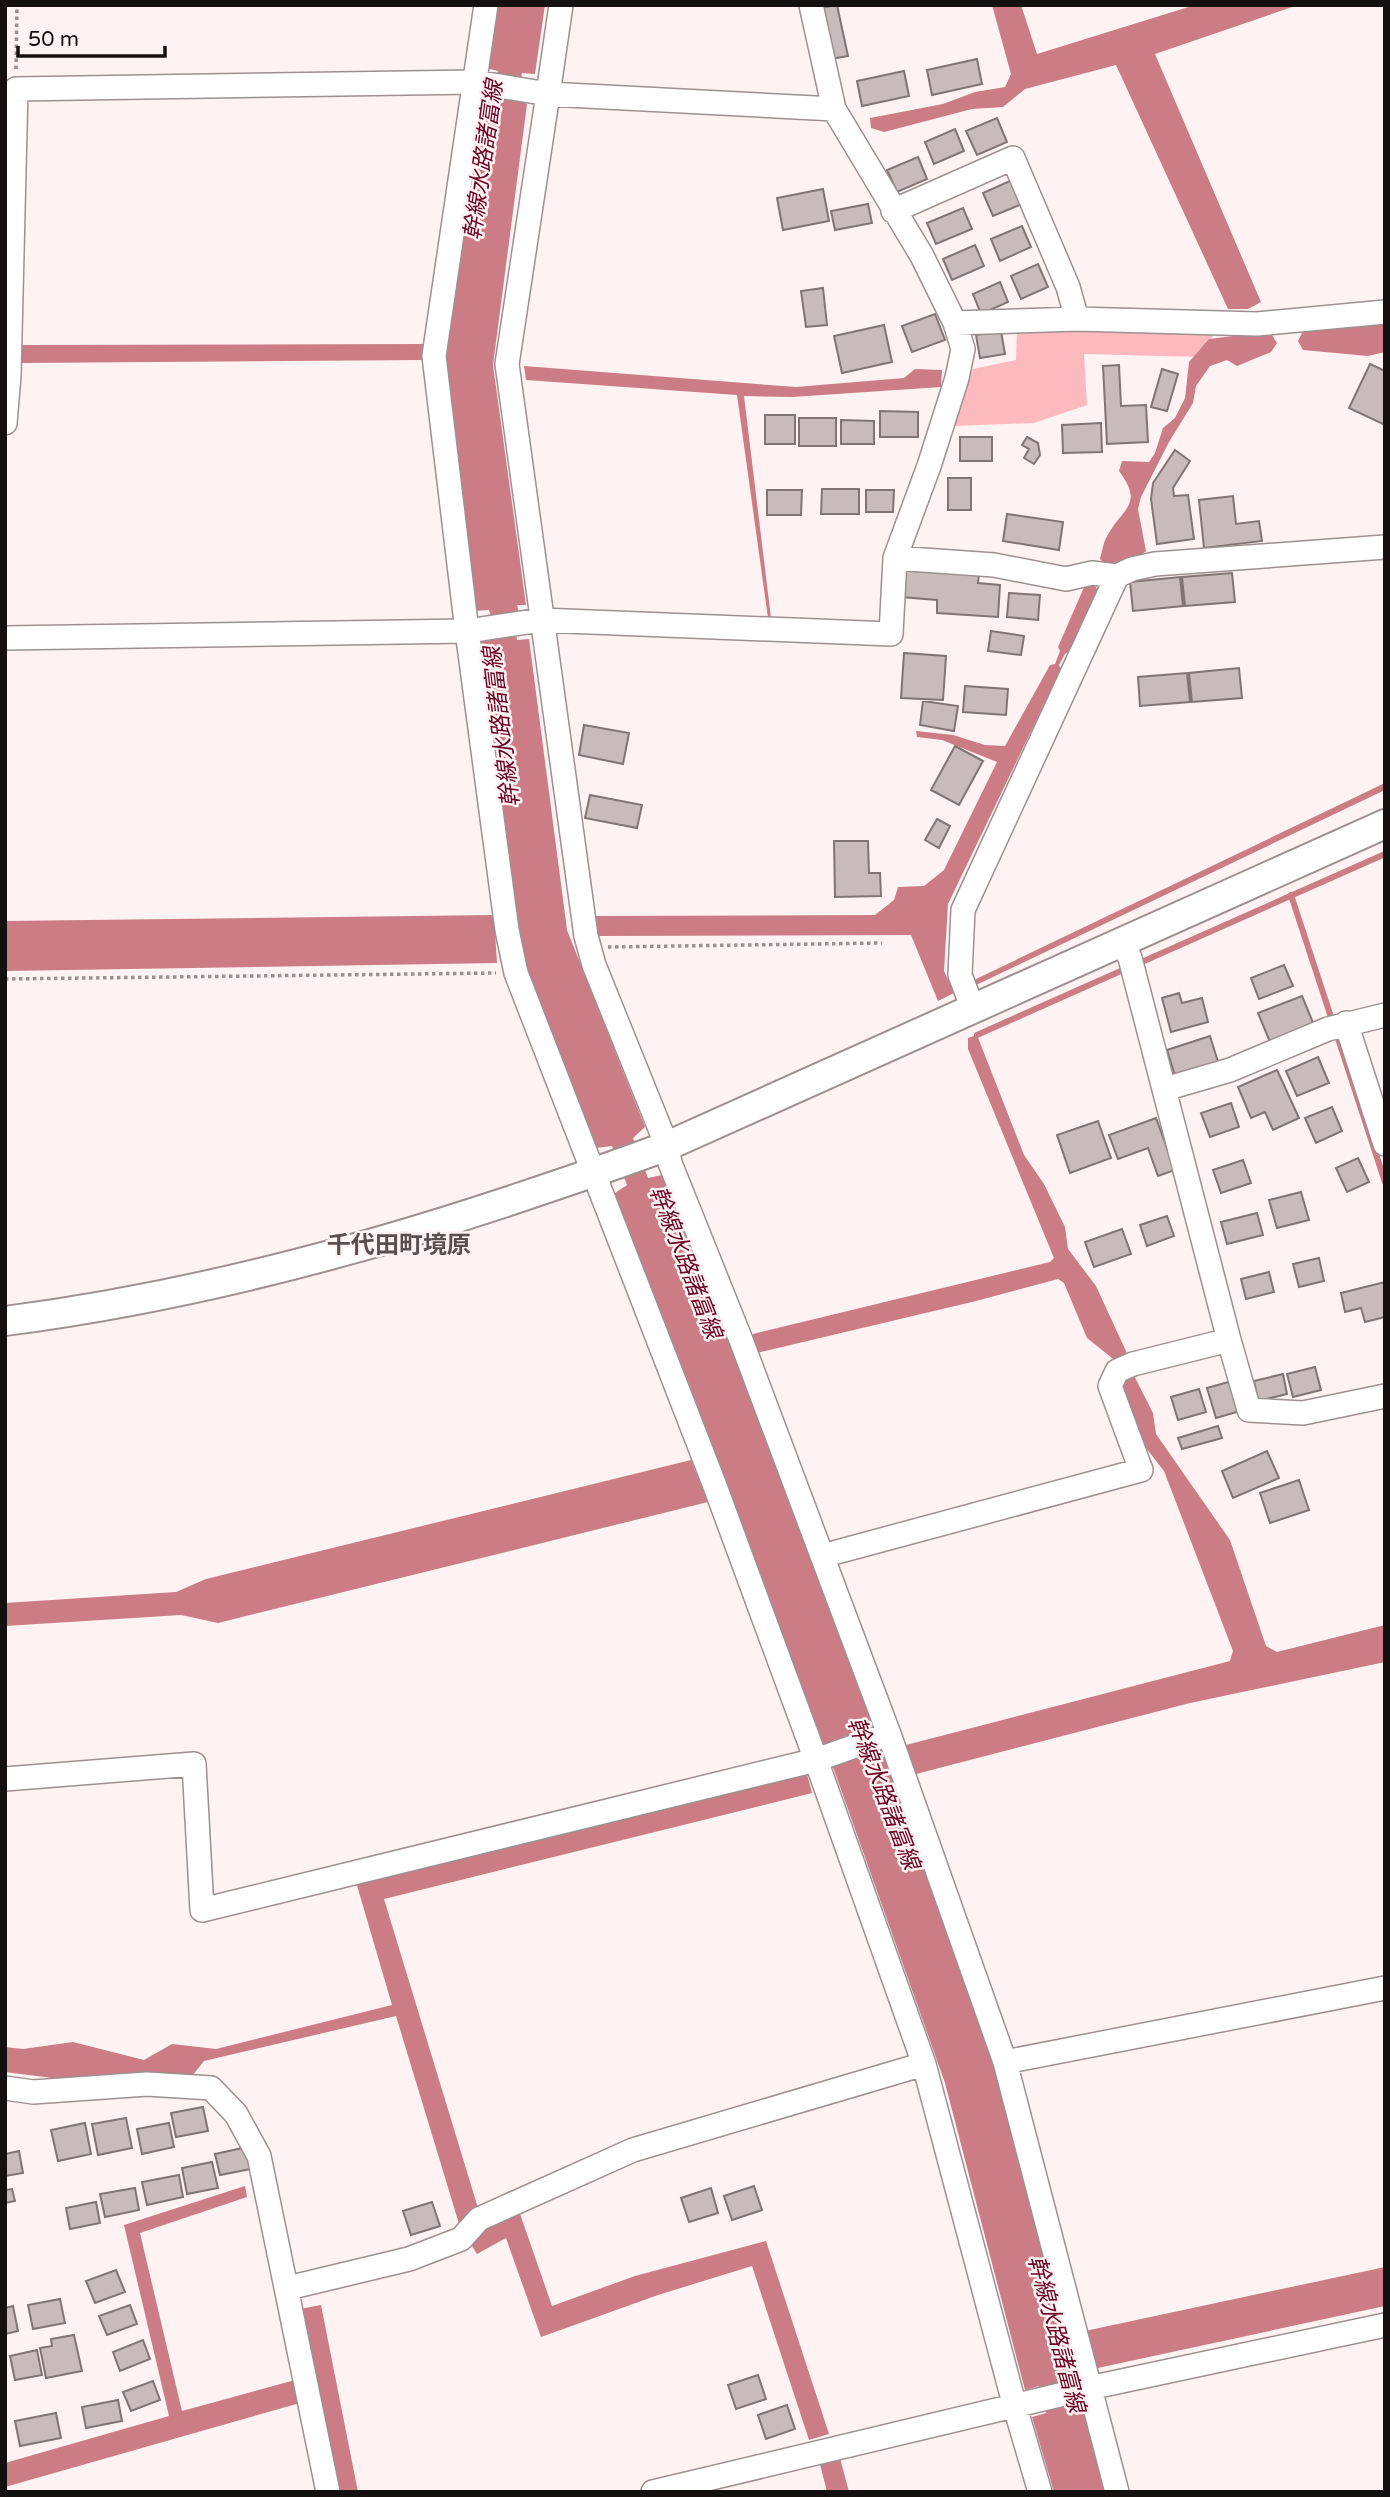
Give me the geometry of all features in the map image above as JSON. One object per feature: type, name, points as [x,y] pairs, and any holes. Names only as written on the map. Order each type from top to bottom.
[{"type":"street","points":[[486,5],[482,83],[434,356],[475,629],[508,937],[516,973],[605,1169],[711,1476],[924,2064],[1040,2492]]},
{"type":"street","points":[[561,5],[538,92],[507,364],[534,622],[586,936],[655,1150],[670,1163],[744,1348],[889,1734],[1005,2062],[1079,2390],[1117,2492]]},
{"type":"street","points":[[5,638],[475,629],[534,622],[891,634],[895,558],[929,466],[957,378],[962,349],[955,323],[922,256],[834,109],[811,5]]},
{"type":"street","points":[[5,423],[9,375],[16,89],[482,83],[538,92],[834,109]]},
{"type":"street","points":[[894,211],[1013,158],[1068,287],[1077,320]]},
{"type":"street","points":[[955,323],[1077,320],[1257,324],[1385,312]]},
{"type":"street","points":[[895,558],[994,565],[1066,579],[1092,573],[1118,576],[1132,569],[1155,564],[1385,547]]},
{"type":"street","points":[[973,1009],[960,975],[963,910],[1118,576]]},
{"type":"street","points":[[5,1321],[49,1316],[237,1279],[406,1235],[605,1169],[655,1150],[1385,824]]},
{"type":"street","points":[[1122,942],[1130,958],[1228,1340],[1249,1410],[1303,1413],[1385,1396]]},
{"type":"street","points":[[1165,1089],[1230,1070],[1337,1026],[1385,1014]]},
{"type":"street","points":[[1337,1026],[1385,1144]]},
{"type":"street","points":[[822,1556],[1141,1470],[1110,1386],[1125,1367],[1228,1340]]},
{"type":"street","points":[[5,1779],[194,1764],[202,1910],[816,1760],[889,1734]]},
{"type":"street","points":[[1005,2062],[1385,1988]]},
{"type":"street","points":[[288,2288],[409,2259],[461,2239],[479,2219],[633,2150],[924,2064]]},
{"type":"street","points":[[5,2088],[33,2092],[147,2084],[211,2088],[236,2114],[259,2156],[328,2492]]},
{"type":"street","points":[[653,2492],[1079,2390],[1385,2325]]},
{"type":"path","points":[[16,89],[17,5]]},
{"type":"path","points":[[586,936],[882,943]]},
{"type":"path","points":[[5,979],[516,973]]},
{"type":"shaded area","points":[[1224,316],[1201,357],[1084,354],[1087,405],[1034,423],[953,426],[973,369],[1016,360],[1017,326]]},
{"type":"water","name":"幹線水路諸富線","points":[[496,5],[545,5],[535,74],[522,73],[517,100],[527,104],[493,365],[526,605],[517,605],[519,613],[491,616],[489,610],[475,611],[446,356],[480,100],[493,99],[498,71],[486,68]]},
{"type":"water","points":[[992,5],[1021,5],[1037,54],[1195,5],[1298,5],[1155,54],[1261,302],[1248,309],[1228,309],[1116,65],[1025,89],[1003,107],[972,109],[884,132],[871,128],[870,118],[943,104],[975,92],[1005,87],[1011,74]]},
{"type":"water","points":[[1385,324],[1385,352],[1368,356],[1303,350],[1298,341],[1303,331]]},
{"type":"water","points":[[1249,334],[1272,335],[1277,343],[1271,352],[1237,366],[1227,360],[1210,366],[1196,386],[1193,403],[1169,442],[1141,497],[1138,509],[1146,551],[1140,556],[1106,565],[1100,559],[1105,540],[1131,499],[1127,483],[1119,471],[1122,461],[1149,462],[1155,453],[1163,428],[1175,418],[1185,398],[1189,362],[1209,339]]},
{"type":"water","points":[[425,344],[423,360],[20,363],[22,345]]},
{"type":"water","points":[[524,366],[796,387],[904,378],[915,369],[942,370],[941,387],[792,397],[744,396],[771,618],[768,618],[737,395],[526,380]]},
{"type":"water","points":[[1085,585],[1094,585],[1098,590],[1059,665],[1061,669],[948,904],[944,971],[954,993],[938,1001],[911,935],[597,936],[593,916],[875,915],[894,900],[898,887],[924,886],[944,870],[997,762],[942,740],[917,737],[916,731],[953,735],[985,745],[1005,746],[1050,665],[1055,664],[1060,651],[1058,647]]},
{"type":"water","name":"幹線水路諸富線","points":[[516,633],[517,640],[529,639],[567,930],[645,1127],[633,1138],[648,1178],[667,1174],[736,1351],[995,2060],[1075,2376],[1062,2380],[1069,2407],[1084,2403],[1108,2492],[1054,2492],[1032,2417],[1046,2413],[1039,2386],[1025,2390],[945,2083],[833,1767],[846,1761],[823,1746],[690,1386],[612,1195],[627,1185],[612,1146],[596,1148],[526,966],[481,663],[480,640]]},
{"type":"water","points":[[1385,783],[1385,790],[976,985],[974,980]]},
{"type":"water","points":[[494,915],[497,963],[5,971],[5,921]]},
{"type":"water","points":[[977,1035],[1024,1155],[1044,1184],[1065,1227],[1068,1249],[1096,1286],[1126,1351],[1126,1360],[1153,1413],[1156,1434],[1230,1540],[1266,1646],[1277,1652],[1385,1625],[1385,1662],[1190,1703],[916,1774],[906,1745],[1230,1661],[1233,1651],[1164,1471],[1139,1439],[1122,1391],[1124,1378],[1117,1362],[1087,1338],[1064,1283],[1058,1279],[757,1353],[753,1344],[753,1334],[1050,1262],[1054,1258],[968,1049],[968,1038]]},
{"type":"water","points":[[691,1460],[708,1502],[218,1623],[181,1615],[5,1626],[5,1603],[176,1592],[206,1579]]},
{"type":"water","points":[[806,1770],[812,1793],[384,1899],[478,2208],[519,2211],[552,2306],[635,2276],[766,2241],[829,2434],[809,2440],[752,2266],[658,2295],[541,2337],[506,2238],[477,2254],[460,2227],[396,2016],[204,2061],[192,2076],[135,2073],[68,2080],[5,2072],[5,2047],[23,2049],[73,2042],[144,2060],[172,2044],[216,2049],[392,2005],[356,1882]]},
{"type":"water","points":[[245,2186],[247,2197],[140,2233],[182,2411],[295,2380],[300,2403],[5,2487],[5,2463],[169,2416],[124,2225]]},
{"type":"water","points":[[1385,2267],[1385,2306],[1093,2369],[1085,2331]]},
{"type":"water","points":[[321,2305],[358,2492],[336,2492],[300,2309]]},
{"type":"water","points":[[840,2458],[849,2492],[827,2492],[820,2464]]},
{"type":"building","points":[[837,5],[848,56],[831,59],[819,8]]},
{"type":"building","points":[[977,59],[982,84],[932,95],[927,70]]},
{"type":"building","points":[[904,71],[909,96],[862,106],[857,81]]},
{"type":"building","points":[[997,118],[1007,142],[977,155],[966,131]]},
{"type":"building","points":[[955,129],[964,151],[934,164],[925,142]]},
{"type":"building","points":[[918,157],[927,179],[897,192],[887,170]]},
{"type":"building","points":[[1012,180],[1022,204],[993,216],[983,193]]},
{"type":"building","points":[[823,189],[829,221],[783,230],[777,198]]},
{"type":"building","points":[[868,204],[872,223],[835,230],[831,211]]},
{"type":"building","points":[[963,208],[972,229],[936,244],[927,223]]},
{"type":"building","points":[[1022,226],[1031,247],[1000,261],[991,239]]},
{"type":"building","points":[[975,245],[984,266],[952,280],[943,259]]},
{"type":"building","points":[[1038,264],[1048,287],[1021,299],[1011,276]]},
{"type":"building","points":[[1000,282],[1008,302],[981,314],[973,294]]},
{"type":"building","points":[[823,288],[827,325],[806,327],[801,291]]},
{"type":"building","points":[[935,314],[945,340],[912,352],[902,326]]},
{"type":"building","points":[[884,325],[892,362],[842,373],[834,336]]},
{"type":"building","points":[[1001,331],[1005,354],[980,358],[976,335]]},
{"type":"building","points":[[1370,364],[1385,371],[1385,425],[1349,408]]},
{"type":"building","points":[[1119,365],[1121,406],[1146,405],[1148,442],[1107,444],[1103,366]]},
{"type":"building","points":[[1162,369],[1178,374],[1167,411],[1151,407]]},
{"type":"building","points":[[880,411],[918,412],[918,437],[880,437]]},
{"type":"building","points":[[765,415],[795,415],[795,444],[765,444]]},
{"type":"building","points":[[799,418],[836,418],[836,446],[799,446]]},
{"type":"building","points":[[841,420],[874,421],[874,444],[841,444]]},
{"type":"building","points":[[1101,423],[1102,452],[1063,453],[1062,425]]},
{"type":"building","points":[[960,437],[992,437],[992,461],[960,461]]},
{"type":"building","points":[[1027,437],[1038,443],[1040,455],[1034,464],[1024,458],[1029,449],[1022,445]]},
{"type":"building","points":[[1175,450],[1190,461],[1173,488],[1174,496],[1188,495],[1194,539],[1157,544],[1151,499],[1153,483]]},
{"type":"building","points":[[948,478],[971,478],[971,510],[948,510]]},
{"type":"building","points":[[822,489],[859,489],[859,514],[821,514]]},
{"type":"building","points":[[767,490],[802,490],[801,515],[767,515]]},
{"type":"building","points":[[866,490],[894,490],[893,512],[866,512]]},
{"type":"building","points":[[1233,496],[1236,524],[1259,521],[1262,541],[1204,548],[1199,500]]},
{"type":"building","points":[[1007,514],[1063,522],[1059,550],[1003,541]]},
{"type":"building","points":[[903,569],[979,574],[978,583],[1000,585],[998,617],[937,613],[937,600],[901,597]]},
{"type":"building","points":[[1232,573],[1235,602],[1185,606],[1182,577]]},
{"type":"building","points":[[1180,577],[1183,606],[1133,611],[1130,582]]},
{"type":"building","points":[[1009,593],[1040,595],[1038,620],[1007,617]]},
{"type":"building","points":[[991,631],[1024,636],[1021,655],[988,651]]},
{"type":"building","points":[[904,653],[946,656],[943,700],[901,698]]},
{"type":"building","points":[[1239,668],[1242,698],[1192,702],[1189,673]]},
{"type":"building","points":[[1187,673],[1190,702],[1140,706],[1138,677]]},
{"type":"building","points":[[965,686],[1008,689],[1006,715],[963,712]]},
{"type":"building","points":[[923,701],[958,706],[954,731],[920,725]]},
{"type":"building","points":[[584,725],[629,733],[623,764],[579,755]]},
{"type":"building","points":[[955,746],[983,761],[959,805],[931,790]]},
{"type":"building","points":[[590,795],[642,805],[637,828],[585,818]]},
{"type":"building","points":[[937,819],[950,826],[939,848],[925,840]]},
{"type":"building","points":[[834,841],[868,841],[869,873],[880,873],[881,896],[835,897]]},
{"type":"building","points":[[1284,965],[1293,986],[1259,999],[1251,978]]},
{"type":"building","points":[[1179,993],[1182,1003],[1202,998],[1208,1022],[1171,1032],[1162,998]]},
{"type":"building","points":[[1302,996],[1314,1025],[1270,1042],[1258,1013]]},
{"type":"building","points":[[1210,1036],[1219,1065],[1176,1079],[1167,1050]]},
{"type":"building","points":[[1318,1057],[1329,1083],[1297,1096],[1286,1071]]},
{"type":"building","points":[[1277,1070],[1299,1118],[1273,1130],[1265,1112],[1251,1118],[1238,1087]]},
{"type":"building","points":[[1231,1103],[1239,1127],[1210,1137],[1201,1113]]},
{"type":"building","points":[[1332,1107],[1342,1131],[1316,1143],[1305,1118]]},
{"type":"building","points":[[1156,1118],[1175,1170],[1158,1176],[1148,1148],[1118,1159],[1109,1135]]},
{"type":"building","points":[[1098,1121],[1111,1158],[1070,1173],[1057,1135]]},
{"type":"building","points":[[1358,1158],[1369,1182],[1347,1192],[1336,1168]]},
{"type":"building","points":[[1243,1160],[1251,1183],[1221,1193],[1213,1170]]},
{"type":"building","points":[[1301,1192],[1309,1220],[1277,1228],[1269,1200]]},
{"type":"building","points":[[1257,1213],[1263,1235],[1227,1244],[1221,1222]]},
{"type":"building","points":[[1167,1216],[1174,1236],[1147,1246],[1140,1225]]},
{"type":"building","points":[[1122,1229],[1131,1254],[1094,1267],[1085,1242]]},
{"type":"building","points":[[1319,1258],[1324,1281],[1299,1287],[1293,1264]]},
{"type":"building","points":[[1269,1272],[1274,1292],[1246,1299],[1241,1279]]},
{"type":"building","points":[[1385,1282],[1385,1317],[1365,1322],[1361,1308],[1345,1312],[1341,1293]]},
{"type":"building","points":[[1315,1367],[1321,1390],[1293,1397],[1287,1374]]},
{"type":"building","points":[[1283,1374],[1287,1394],[1258,1401],[1254,1381]]},
{"type":"building","points":[[1232,1381],[1240,1411],[1216,1418],[1207,1388]]},
{"type":"building","points":[[1199,1389],[1206,1412],[1178,1420],[1171,1397]]},
{"type":"building","points":[[1218,1426],[1222,1438],[1182,1449],[1178,1438]]},
{"type":"building","points":[[1267,1451],[1279,1478],[1233,1498],[1222,1471]]},
{"type":"building","points":[[1299,1480],[1309,1510],[1270,1523],[1260,1493]]},
{"type":"building","points":[[203,2107],[208,2131],[176,2137],[171,2113]]},
{"type":"building","points":[[126,2118],[132,2148],[98,2155],[92,2124]]},
{"type":"building","points":[[85,2123],[91,2154],[58,2161],[51,2130]]},
{"type":"building","points":[[169,2123],[174,2147],[142,2154],[137,2129]]},
{"type":"building","points":[[247,2147],[251,2169],[220,2175],[215,2154]]},
{"type":"building","points":[[19,2151],[23,2173],[5,2176],[5,2154]]},
{"type":"building","points":[[212,2162],[218,2188],[187,2194],[182,2168]]},
{"type":"building","points":[[179,2175],[183,2197],[147,2205],[142,2182]]},
{"type":"building","points":[[754,2186],[762,2210],[732,2220],[724,2196]]},
{"type":"building","points":[[135,2188],[139,2210],[105,2217],[100,2194]]},
{"type":"building","points":[[711,2188],[718,2213],[689,2222],[681,2198]]},
{"type":"building","points":[[12,2189],[15,2201],[5,2203],[5,2190]]},
{"type":"building","points":[[96,2202],[100,2223],[70,2229],[66,2208]]},
{"type":"building","points":[[432,2202],[440,2226],[411,2235],[403,2211]]},
{"type":"building","points":[[116,2270],[125,2292],[95,2303],[86,2281]]},
{"type":"building","points":[[60,2299],[65,2323],[33,2329],[28,2305]]},
{"type":"building","points":[[130,2305],[137,2324],[107,2335],[99,2316]]},
{"type":"building","points":[[13,2306],[18,2331],[5,2334],[5,2308]]},
{"type":"building","points":[[74,2335],[82,2371],[46,2378],[40,2348],[52,2346],[51,2339]]},
{"type":"building","points":[[143,2340],[150,2359],[120,2371],[113,2352]]},
{"type":"building","points":[[37,2350],[42,2375],[15,2380],[10,2356]]},
{"type":"building","points":[[758,2375],[766,2399],[736,2409],[728,2385]]},
{"type":"building","points":[[153,2381],[160,2400],[131,2411],[123,2392]]},
{"type":"building","points":[[118,2400],[122,2421],[86,2428],[82,2407]]},
{"type":"building","points":[[787,2405],[795,2429],[766,2439],[758,2415]]},
{"type":"building","points":[[56,2413],[61,2438],[20,2446],[15,2421]]},
{"type":"waterway","points":[[1144,961],[1385,854]]},
{"type":"waterway","points":[[1291,895],[1385,1182]]},
{"type":"waterway","points":[[977,1035],[1123,970]]},
{"type":"district","name":"千代田町境原","points":[[399,1245]]}]
